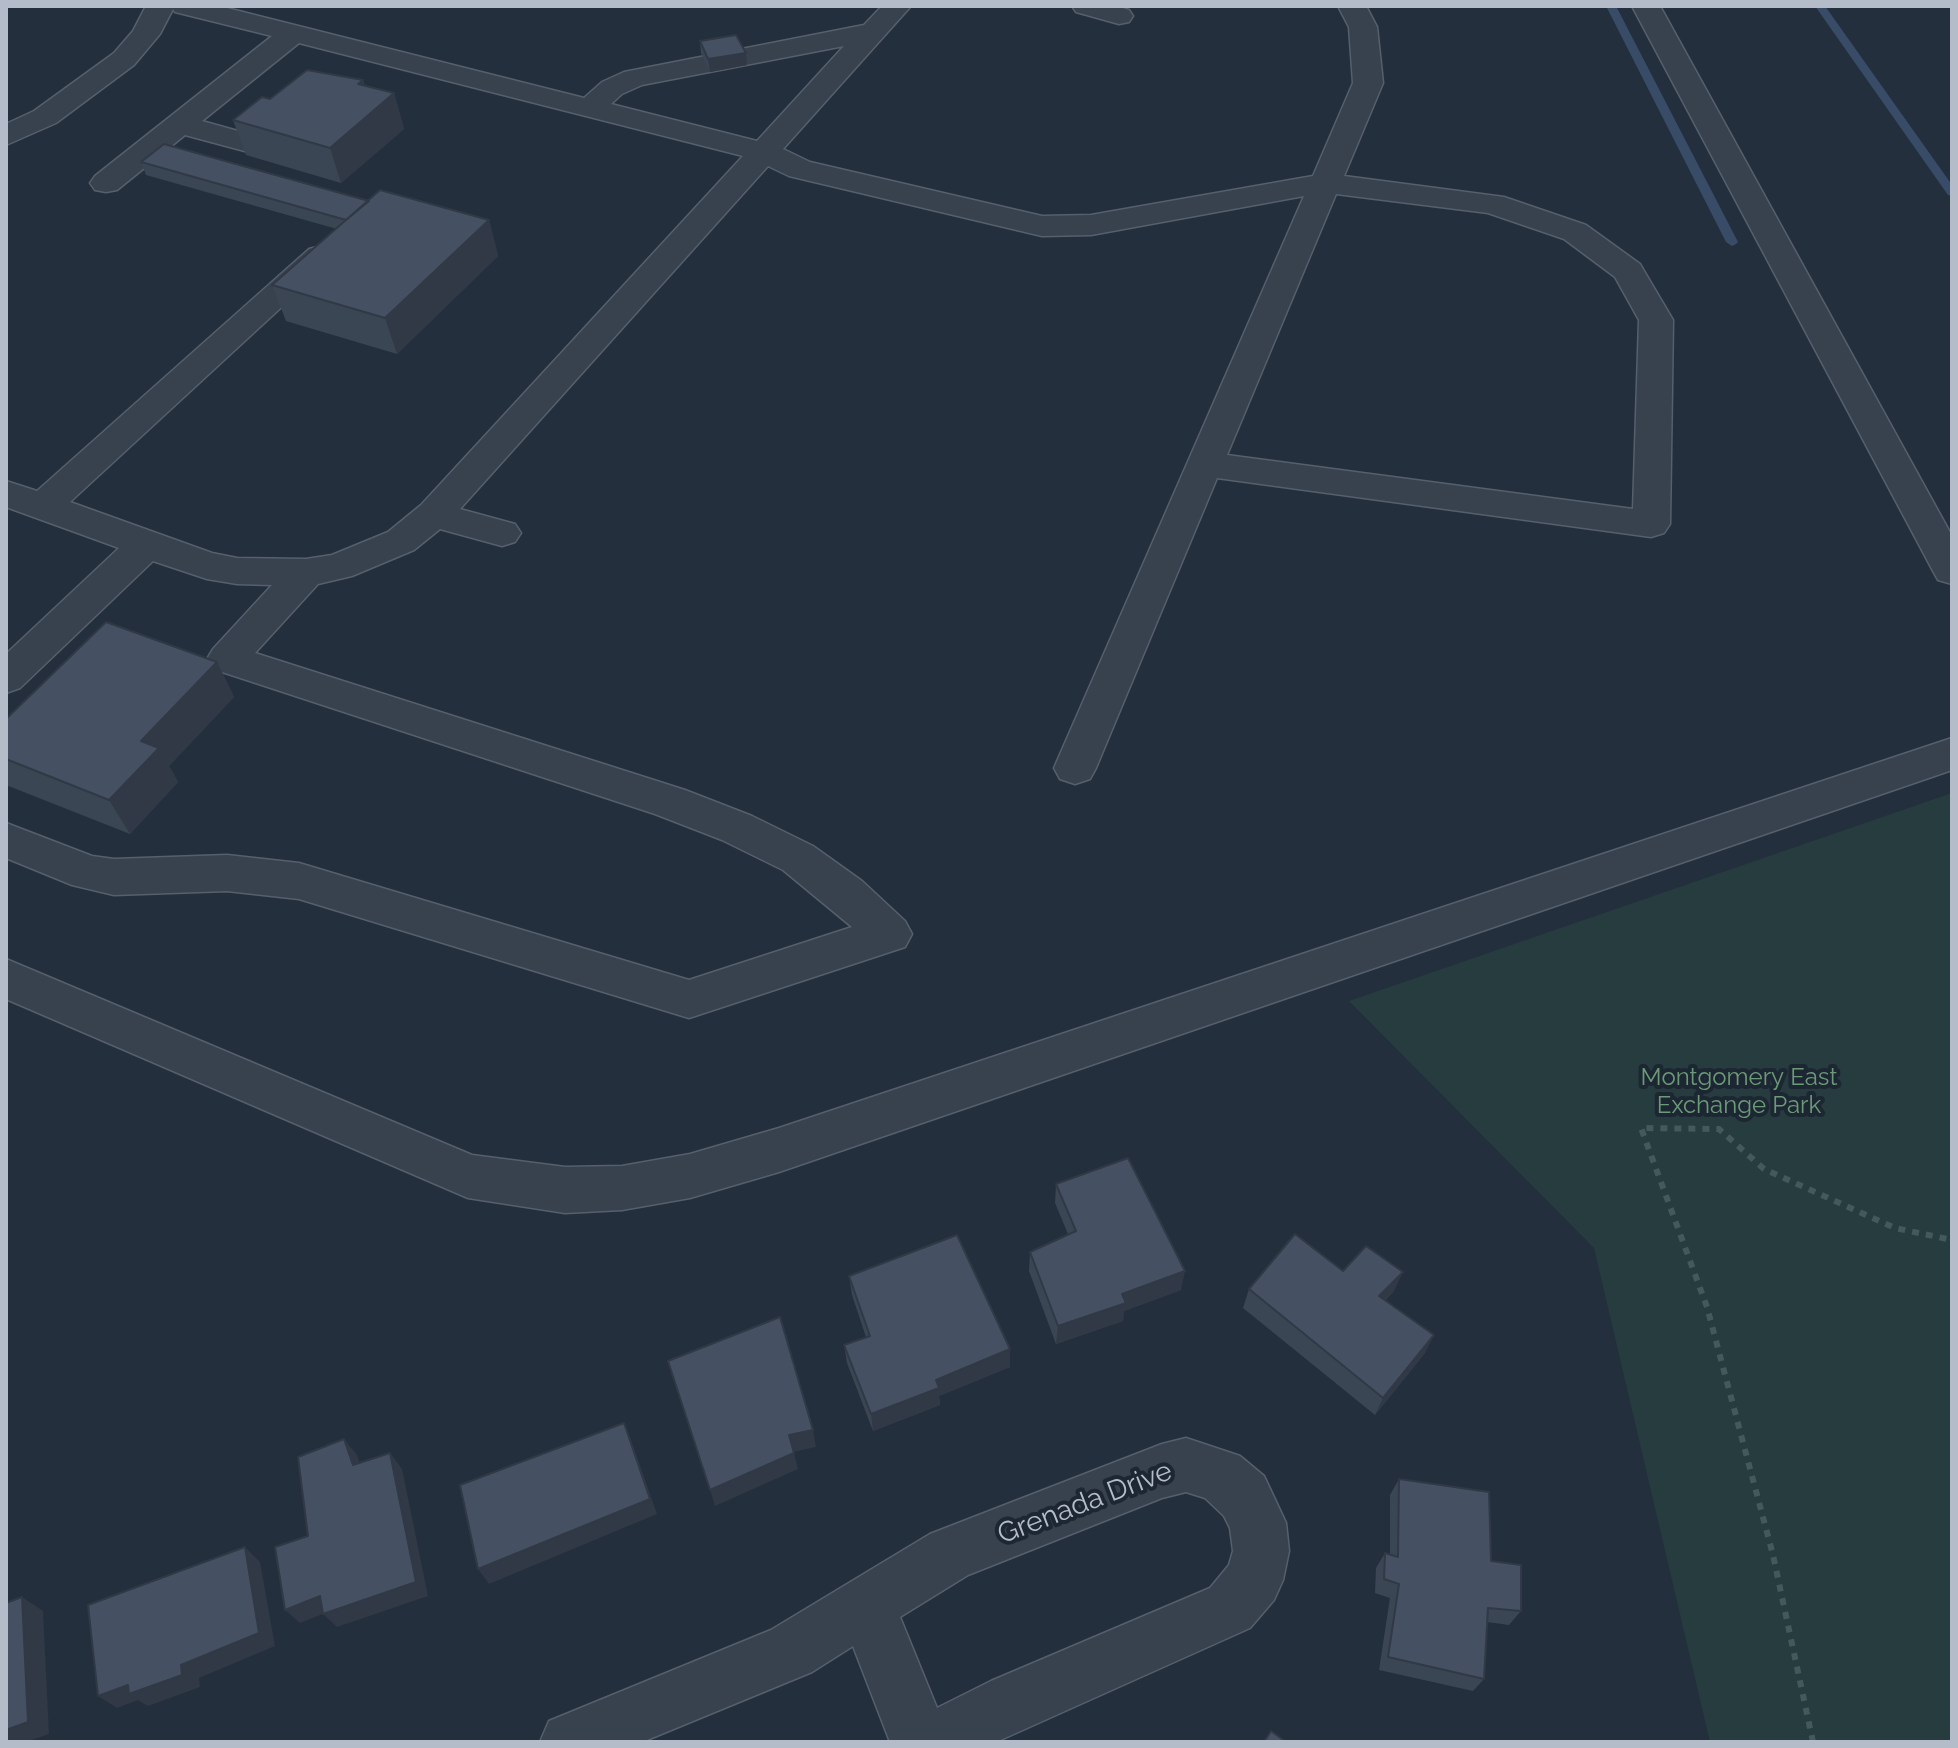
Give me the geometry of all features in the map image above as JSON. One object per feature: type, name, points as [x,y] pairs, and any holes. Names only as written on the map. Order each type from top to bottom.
[{"type":"street","points":[[6,136],[45,117],[124,59],[146,34],[160,6]]},
{"type":"street","points":[[185,6],[764,152],[800,169],[1042,226],[1091,225],[1325,183],[1493,204],[1575,232],[1628,271],[1656,320],[1651,524],[1205,464]]},
{"type":"street","points":[[6,493],[207,566],[237,571],[306,572],[338,567],[401,541],[434,514],[897,6]]},
{"type":"street","points":[[1086,6],[1119,16]]},
{"type":"street","points":[[1075,768],[1368,83],[1363,27],[1352,6]]},
{"type":"street","points":[[1646,6],[1952,571]]},
{"type":"street","points":[[590,108],[612,88],[634,78],[874,32]]},
{"type":"street","points":[[106,183],[294,33]]},
{"type":"street","points":[[180,124],[252,144]]},
{"type":"street","points":[[43,506],[331,246]]},
{"type":"street","points":[[434,514],[502,533]]},
{"type":"street","points":[[6,678],[147,544]]},
{"type":"street","points":[[6,840],[88,873],[114,877],[227,873],[299,881],[689,999],[889,934],[846,894],[798,858],[737,828],[670,802],[227,659],[306,572]]},
{"type":"street","points":[[6,978],[468,1176],[565,1190],[622,1188],[690,1176],[779,1150],[1952,754]]},
{"type":"street","name":"Grenada Drive","points":[[570,1742],[791,1651],[950,1554],[1162,1471],[1186,1465],[1221,1475],[1244,1496],[1258,1523],[1261,1551],[1254,1580],[1230,1608],[1012,1702],[933,1742]]},
{"type":"street","points":[[866,1604],[920,1742]]},
{"type":"path","points":[[1813,1742],[1773,1555],[1707,1307],[1641,1128],[1719,1129],[1764,1169],[1895,1228],[1952,1240]]},
{"type":"green space","name":"Montgomery East Exchange Park","points":[[1952,793],[1952,1742],[1710,1742],[1594,1248],[1349,1001]]},
{"type":"building","points":[[736,35],[746,53],[708,59],[700,41]]},
{"type":"building","points":[[307,70],[363,80],[358,84],[394,93],[330,148],[233,120],[262,97],[270,99]]},
{"type":"building","points":[[164,144],[369,201],[346,220],[141,162]]},
{"type":"building","points":[[380,190],[489,220],[385,318],[272,285]]},
{"type":"building","points":[[106,622],[217,662],[141,741],[159,748],[109,800],[6,759],[6,719]]},
{"type":"building","points":[[1128,1158],[1185,1271],[1122,1294],[1126,1303],[1058,1326],[1030,1252],[1076,1231],[1056,1184]]},
{"type":"building","points":[[1295,1234],[1343,1271],[1366,1246],[1403,1272],[1379,1296],[1434,1335],[1383,1398],[1249,1289]]},
{"type":"building","points":[[957,1235],[1010,1349],[936,1380],[939,1388],[871,1414],[844,1345],[870,1336],[849,1276]]},
{"type":"building","points":[[780,1317],[813,1430],[789,1435],[794,1453],[710,1490],[668,1361]]},
{"type":"building","points":[[624,1423],[650,1499],[478,1569],[460,1485]]},
{"type":"building","points":[[344,1439],[353,1465],[390,1453],[416,1582],[323,1614],[320,1596],[285,1610],[275,1547],[308,1536],[298,1457]]},
{"type":"building","points":[[1399,1479],[1489,1492],[1491,1561],[1521,1565],[1521,1611],[1488,1608],[1484,1679],[1388,1657],[1399,1584],[1384,1579],[1385,1553],[1398,1557]]},
{"type":"building","points":[[245,1547],[259,1633],[181,1665],[182,1675],[129,1694],[128,1685],[98,1696],[88,1605]]},
{"type":"building","points":[[22,1597],[28,1722],[6,1730],[6,1603]]},
{"type":"building","points":[[1271,1731],[1286,1742],[1264,1742]]},
{"type":"waterway","points":[[1611,6],[1732,242]]},
{"type":"waterway","points":[[1820,6],[1952,193]]}]
